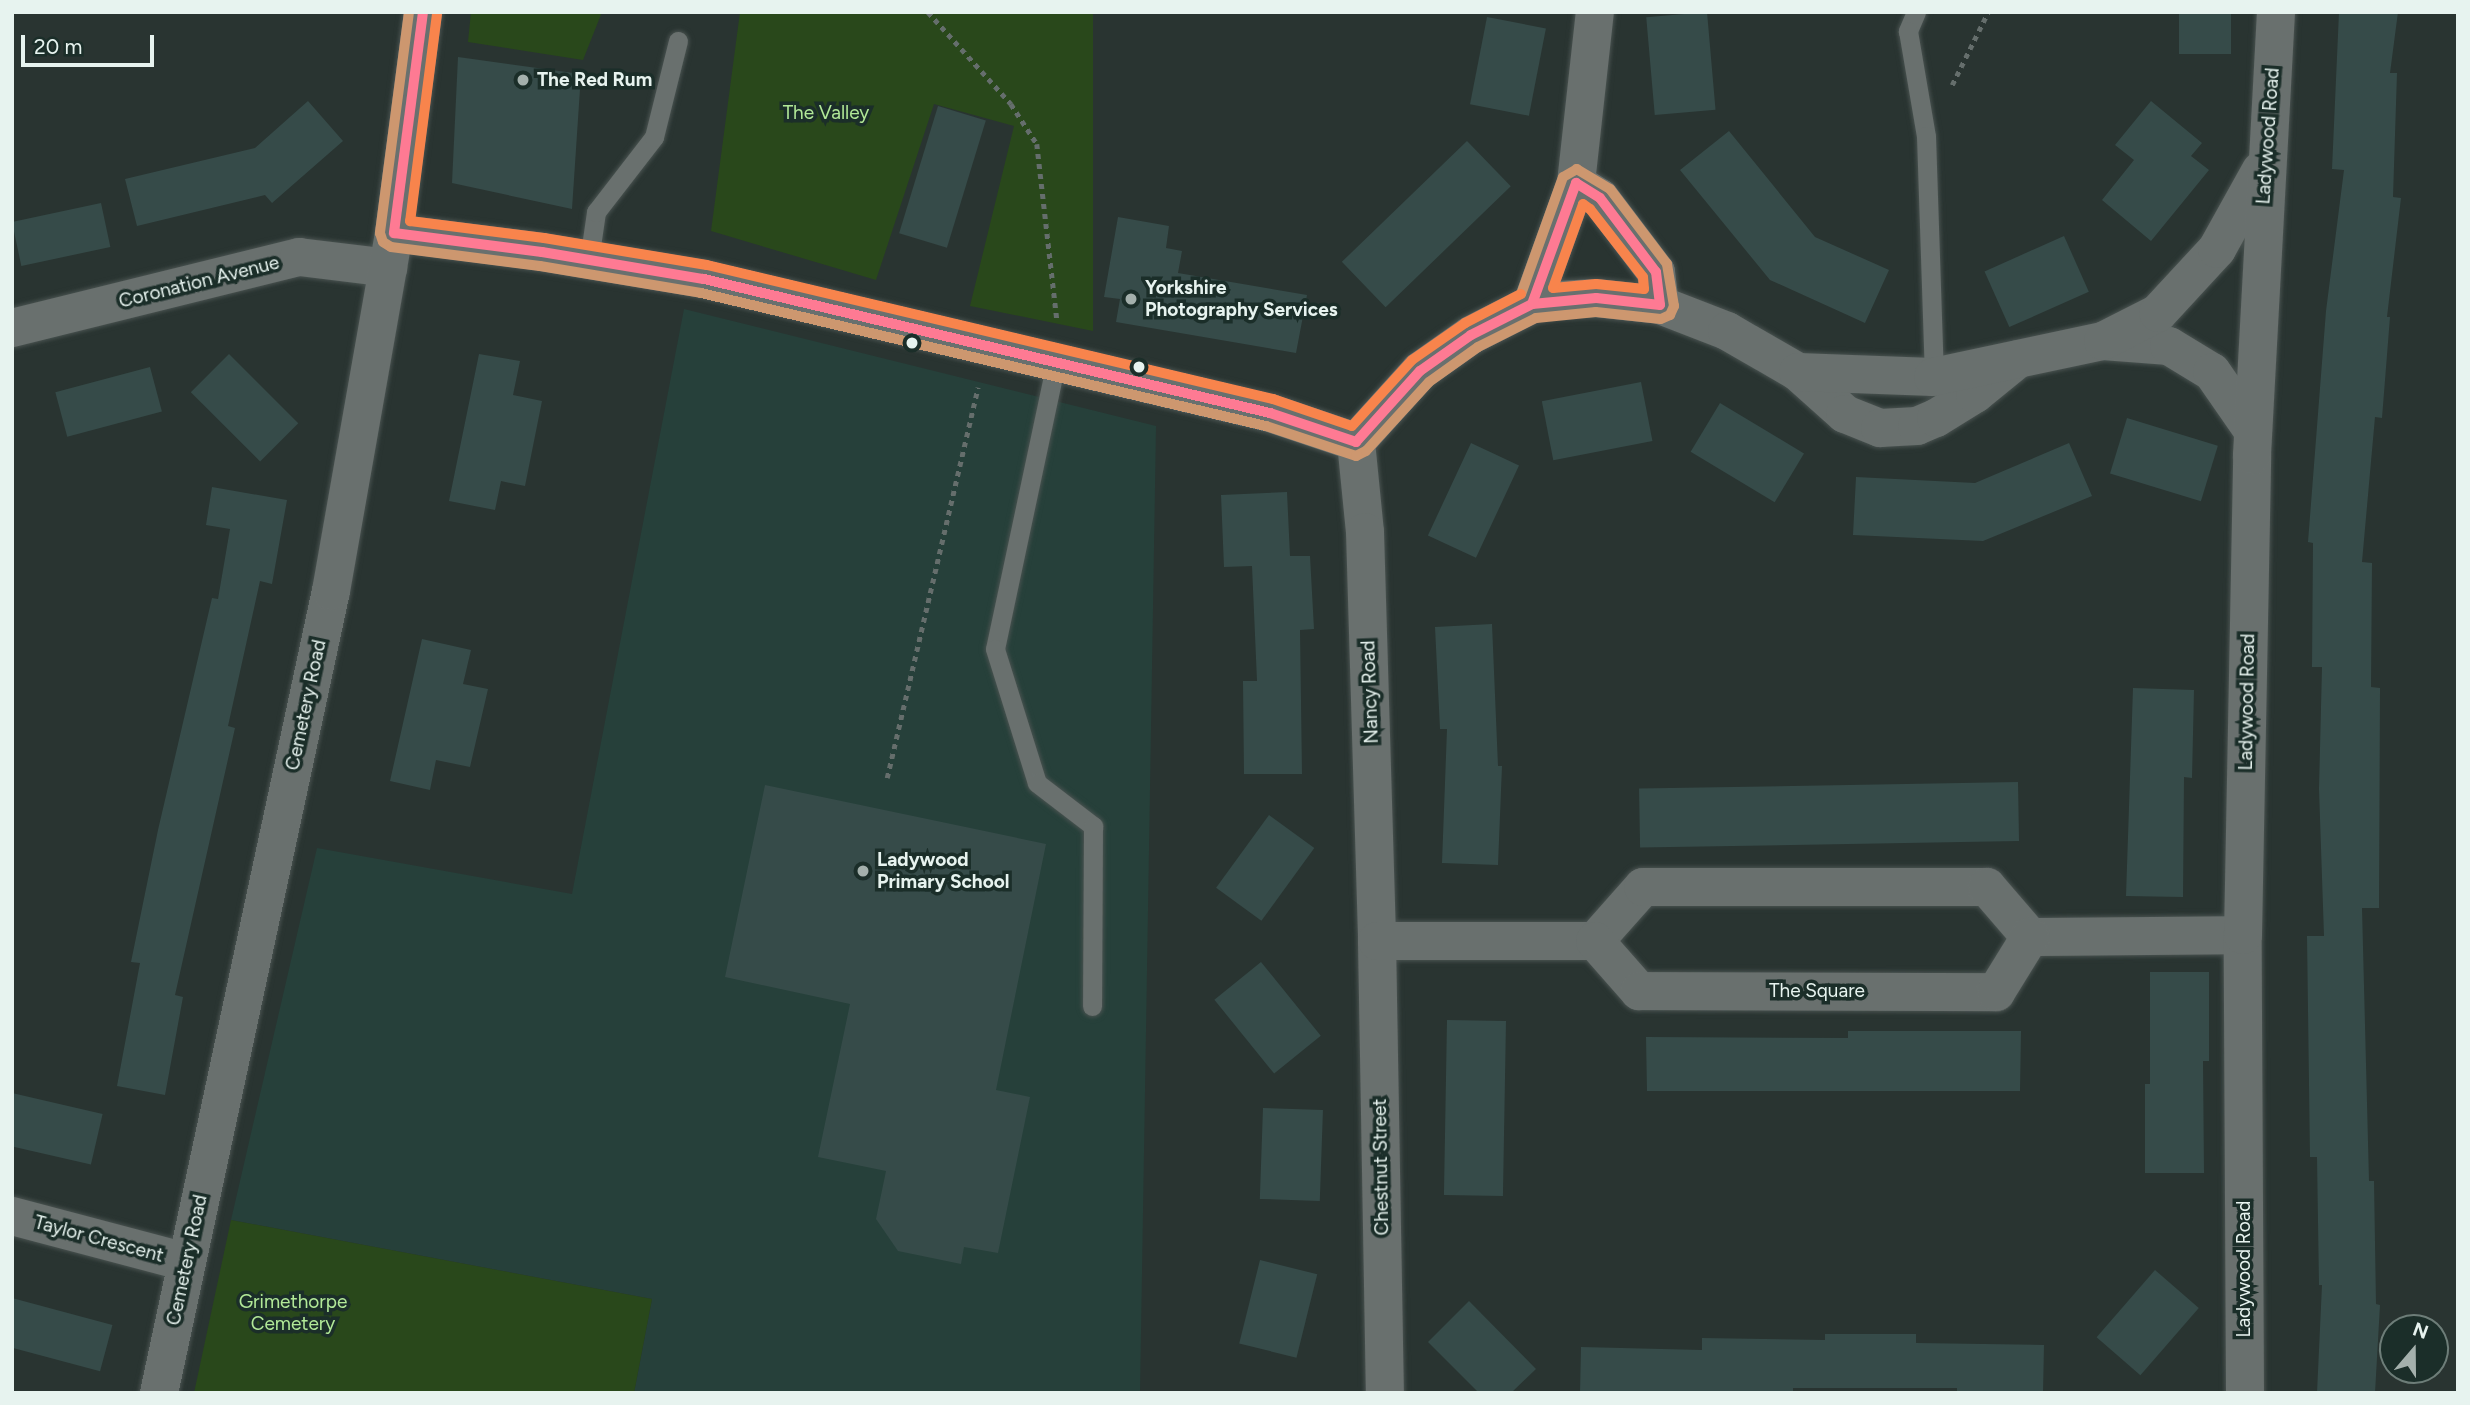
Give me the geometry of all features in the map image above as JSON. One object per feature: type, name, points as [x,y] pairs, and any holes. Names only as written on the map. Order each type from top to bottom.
[{"type":"street","name":"Cemetery Road","points":[[159,1393],[331,591],[391,251],[423,12]]},
{"type":"street","points":[[1532,304],[1576,183],[1595,12]]},
{"type":"street","name":"Ladywood Road","points":[[2245,1393],[2243,935],[2253,431],[2276,12]]},
{"type":"street","points":[[1798,372],[1933,377],[2103,341],[2158,313],[2217,249],[2266,161]]},
{"type":"street","points":[[1576,183],[1601,198],[1656,272],[1660,305]]},
{"type":"street","points":[[391,251],[589,260],[704,279],[1270,413],[1356,442],[1420,371],[1471,335],[1532,304],[1596,299],[1660,305],[1727,331],[1798,372],[1845,414],[1880,428],[1917,426],[1936,418],[1975,394],[2018,359]]},
{"type":"street","name":"Coronation Avenue","points":[[12,328],[299,257],[391,251]]},
{"type":"street","points":[[2103,341],[2169,346],[2211,372],[2253,431]]},
{"type":"street","name":"Nancy Road","points":[[1356,442],[1365,532],[1377,942]]},
{"type":"street","points":[[1377,942],[1595,941],[1643,887],[1987,887],[2030,937],[2243,935]]},
{"type":"street","name":"The Square","points":[[1595,941],[1639,991],[1996,992],[2030,937]]},
{"type":"street","name":"Chestnut Street","points":[[1377,942],[1385,1393]]},
{"type":"street","name":"Taylor Crescent","points":[[12,1216],[186,1262]]},
{"type":"lane","points":[[1916,12],[1908,31],[1926,136],[1936,418]]},
{"type":"lane","points":[[589,260],[596,212],[654,137],[678,41]]},
{"type":"lane","points":[[1056,362],[995,649],[1037,783],[1093,826],[1093,1006]]},
{"type":"path","points":[[929,12],[1011,104],[1037,144],[1057,305],[1056,362]]},
{"type":"path","points":[[1926,136],[1988,12]]},
{"type":"path","points":[[887,778],[987,347]]},
{"type":"shaded area","name":"Ladywood Primary School","points":[[684,309],[1156,426],[1140,1393],[634,1393],[652,1299],[231,1220],[317,848],[572,894]]},
{"type":"green space","points":[[471,12],[602,12],[583,60],[468,42]]},
{"type":"green space","name":"The Valley","points":[[740,12],[1093,12],[1093,331],[970,306],[1014,126],[934,104],[876,280],[711,231]]},
{"type":"green space","name":"Grimethorpe Cemetery","points":[[231,1220],[652,1299],[634,1393],[194,1393]]},
{"type":"building","points":[[1707,12],[1716,110],[1655,115],[1646,17]]},
{"type":"building","points":[[2179,12],[2231,12],[2231,54],[2179,54]]},
{"type":"building","points":[[2339,12],[2398,12],[2390,73],[2397,73],[2393,197],[2401,198],[2387,317],[2390,317],[2382,418],[2375,417],[2362,562],[2372,563],[2371,687],[2380,688],[2379,908],[2362,908],[2369,1181],[2374,1181],[2376,1304],[2380,1305],[2375,1393],[2317,1393],[2322,1285],[2319,1285],[2317,1157],[2310,1157],[2307,936],[2324,936],[2319,789],[2322,667],[2312,667],[2313,543],[2308,542],[2326,311],[2344,170],[2332,169]]},
{"type":"building","points":[[1487,17],[1546,28],[1529,116],[1470,104]]},
{"type":"building","points":[[458,57],[581,74],[572,209],[452,183]]},
{"type":"building","points":[[308,101],[343,141],[272,203],[265,195],[137,226],[125,179],[255,148]]},
{"type":"building","points":[[2151,101],[2202,143],[2191,156],[2209,170],[2151,241],[2102,200],[2134,160],[2115,145]]},
{"type":"building","points":[[938,106],[986,121],[947,248],[899,233]]},
{"type":"building","points":[[1729,131],[1815,237],[1889,270],[1865,323],[1770,280],[1680,170]]},
{"type":"building","points":[[1467,141],[1511,186],[1386,307],[1342,262]]},
{"type":"building","points":[[101,203],[110,247],[21,266],[12,222]]},
{"type":"building","points":[[1118,217],[1169,226],[1166,248],[1182,251],[1178,273],[1307,295],[1296,353],[1116,322],[1120,299],[1104,297]]},
{"type":"building","points":[[2064,236],[2089,292],[2009,327],[1985,271]]},
{"type":"building","points":[[229,354],[298,423],[260,461],[191,392]]},
{"type":"building","points":[[479,354],[520,361],[513,395],[542,401],[525,486],[501,481],[495,510],[449,501]]},
{"type":"building","points":[[150,367],[162,411],[67,437],[55,392]]},
{"type":"building","points":[[1641,382],[1652,441],[1553,460],[1542,401]]},
{"type":"building","points":[[1720,403],[1804,453],[1775,502],[1691,452]]},
{"type":"building","points":[[2127,418],[2218,446],[2201,501],[2110,473]]},
{"type":"building","points":[[1471,443],[1519,465],[1476,558],[1428,535]]},
{"type":"building","points":[[2069,443],[2092,496],[1983,541],[1853,535],[1856,477],[1975,483]]},
{"type":"building","points":[[212,487],[287,500],[272,584],[260,581],[228,726],[235,728],[175,995],[183,997],[165,1095],[117,1086],[140,963],[131,962],[158,830],[212,598],[218,599],[230,529],[206,525]]},
{"type":"building","points":[[1287,492],[1290,556],[1310,556],[1314,629],[1300,630],[1302,774],[1244,774],[1243,681],[1257,681],[1252,566],[1224,567],[1221,495]]},
{"type":"building","points":[[1492,624],[1498,766],[1502,766],[1498,865],[1442,863],[1447,729],[1440,729],[1435,627]]},
{"type":"building","points":[[422,639],[471,650],[463,684],[488,689],[470,767],[436,760],[430,790],[390,781]]},
{"type":"building","points":[[2133,688],[2194,690],[2192,778],[2184,777],[2183,897],[2126,896]]},
{"type":"building","points":[[2018,782],[2019,841],[1640,848],[1639,789]]},
{"type":"building","points":[[765,785],[1046,844],[996,1090],[1030,1097],[998,1253],[964,1247],[961,1264],[898,1251],[876,1219],[886,1171],[818,1157],[850,1004],[725,977]]},
{"type":"building","points":[[1269,815],[1314,848],[1261,921],[1216,888]]},
{"type":"building","points":[[1261,962],[1321,1036],[1274,1074],[1214,1000]]},
{"type":"building","points":[[2150,972],[2209,972],[2209,1061],[2203,1061],[2204,1173],[2145,1173],[2145,1084],[2150,1084]]},
{"type":"building","points":[[1447,1020],[1506,1021],[1503,1196],[1444,1195]]},
{"type":"building","points":[[1848,1031],[2021,1031],[2020,1091],[1647,1091],[1646,1037],[1848,1038]]},
{"type":"building","points":[[12,1093],[103,1114],[91,1165],[12,1146]]},
{"type":"building","points":[[1263,1108],[1323,1110],[1320,1201],[1260,1199]]},
{"type":"building","points":[[1260,1260],[1317,1274],[1296,1358],[1239,1343]]},
{"type":"building","points":[[2155,1270],[2199,1308],[2140,1375],[2097,1337]]},
{"type":"building","points":[[12,1298],[112,1325],[100,1371],[12,1348]]},
{"type":"building","points":[[1469,1301],[1536,1369],[1511,1393],[1479,1393],[1428,1342]]},
{"type":"building","points":[[1825,1334],[1916,1334],[1916,1343],[2044,1345],[2043,1393],[1957,1393],[1957,1388],[1793,1388],[1793,1393],[1580,1393],[1581,1347],[1702,1350],[1702,1338],[1825,1340]]},
{"type":"transit line","points":[[409,12],[380,233],[383,242],[391,247],[540,266],[701,293],[1266,426],[1356,456],[1366,451],[1429,382],[1478,347],[1536,318],[1596,312],[1661,319],[1670,315],[1674,306],[1667,264],[1610,189],[1577,169],[1563,177],[1521,294]]},
{"type":"transit line","points":[[423,12],[394,233],[542,252],[704,279],[1270,413],[1356,442],[1420,371],[1471,335],[1532,304]]},
{"type":"transit line","points":[[437,14],[410,221],[544,238],[707,265],[1273,399],[1352,426],[1412,360],[1465,323],[1521,294]]},
{"type":"transit line","points":[[1576,183],[1600,198],[1656,272],[1660,305],[1596,298],[1532,304],[1576,183]]},
{"type":"transit line","points":[[1583,204],[1590,209],[1643,277],[1644,289],[1596,284],[1553,288],[1583,204]]},
{"type":"place","name":"The Red Rum","points":[[523,80]]},
{"type":"place","name":"Yorkshire Photography Services","points":[[1131,299]]},
{"type":"place","name":"Ladywood Primary School","points":[[863,871]]}]
